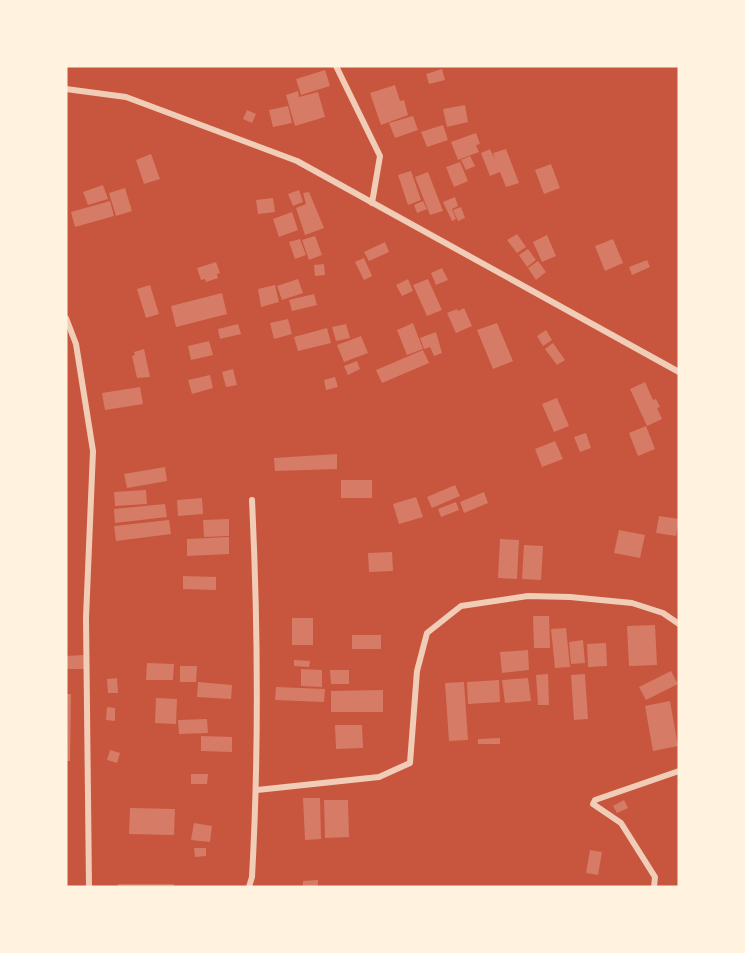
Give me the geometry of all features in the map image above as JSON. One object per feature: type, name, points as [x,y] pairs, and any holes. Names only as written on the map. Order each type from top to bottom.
[{"type":"street","points":[[336,66],[380,156],[372,203]]},
{"type":"street","points":[[66,88],[126,97],[297,161],[679,372]]},
{"type":"street","points":[[66,318],[76,344],[93,451],[86,618],[89,887]]},
{"type":"street","points":[[249,887],[252,877],[257,790],[257,608],[252,500]]},
{"type":"street","points":[[257,790],[379,777],[410,763],[417,671],[427,633],[461,606],[528,596],[570,597],[632,603],[663,614],[679,624]]},
{"type":"street","points":[[654,887],[655,878],[621,823],[593,804],[595,800],[679,771]]},
{"type":"building","points":[[442,69],[445,80],[429,84],[426,74]]},
{"type":"building","points":[[325,70],[330,86],[301,95],[296,79]]},
{"type":"building","points":[[395,85],[400,101],[404,100],[408,115],[381,125],[370,93]]},
{"type":"building","points":[[298,91],[299,97],[318,92],[325,117],[295,126],[286,95]]},
{"type":"building","points":[[465,105],[468,122],[447,127],[443,109]]},
{"type":"building","points":[[288,106],[292,123],[273,127],[269,110]]},
{"type":"building","points":[[247,110],[256,114],[252,123],[243,119]]},
{"type":"building","points":[[413,116],[418,130],[395,138],[389,123]]},
{"type":"building","points":[[443,125],[448,140],[427,147],[421,132]]},
{"type":"building","points":[[476,133],[480,144],[476,145],[479,152],[458,160],[451,142]]},
{"type":"building","points":[[490,149],[495,160],[493,153],[506,149],[519,183],[506,187],[500,172],[490,176],[481,153]]},
{"type":"building","points":[[151,154],[160,179],[144,184],[136,160]]},
{"type":"building","points":[[470,156],[475,166],[466,170],[461,160]]},
{"type":"building","points":[[460,162],[468,181],[454,187],[446,167]]},
{"type":"building","points":[[551,164],[560,188],[544,194],[535,170]]},
{"type":"building","points":[[411,171],[421,200],[408,205],[398,175]]},
{"type":"building","points":[[428,172],[443,211],[430,215],[415,177]]},
{"type":"building","points":[[103,185],[108,199],[88,205],[83,192]]},
{"type":"building","points":[[125,188],[132,211],[116,216],[109,193]]},
{"type":"building","points":[[299,190],[303,202],[293,206],[288,194]]},
{"type":"building","points":[[309,192],[324,228],[305,235],[296,208],[306,204],[303,193]]},
{"type":"building","points":[[455,197],[458,206],[452,209],[456,219],[452,221],[443,202]]},
{"type":"building","points":[[273,198],[275,212],[258,214],[256,200]]},
{"type":"building","points":[[110,201],[114,216],[75,227],[71,212]]},
{"type":"building","points":[[423,201],[427,209],[417,213],[414,205]]},
{"type":"building","points":[[461,207],[465,218],[458,221],[453,210]]},
{"type":"building","points":[[292,212],[298,230],[279,237],[273,219]]},
{"type":"building","points":[[517,234],[526,247],[517,253],[507,240]]},
{"type":"building","points":[[547,235],[556,256],[542,262],[533,242]]},
{"type":"building","points":[[315,236],[322,255],[309,260],[302,240]]},
{"type":"building","points":[[300,239],[306,255],[295,259],[289,242]]},
{"type":"building","points":[[613,239],[623,263],[605,271],[595,246]]},
{"type":"building","points":[[385,242],[389,252],[369,261],[364,252]]},
{"type":"building","points":[[528,249],[536,260],[527,267],[519,255]]},
{"type":"building","points":[[364,258],[372,276],[364,280],[355,262]]},
{"type":"building","points":[[647,260],[650,267],[632,275],[629,267]]},
{"type":"building","points":[[538,261],[546,272],[536,280],[528,268]]},
{"type":"building","points":[[216,262],[220,273],[217,274],[218,278],[206,282],[205,279],[201,280],[197,268]]},
{"type":"building","points":[[324,264],[325,275],[315,276],[314,265]]},
{"type":"building","points":[[442,268],[448,280],[436,285],[431,273]]},
{"type":"building","points":[[298,279],[303,293],[282,300],[277,286]]},
{"type":"building","points":[[408,279],[413,291],[402,296],[396,285]]},
{"type":"building","points":[[428,279],[442,310],[427,316],[413,285]]},
{"type":"building","points":[[150,285],[159,314],[146,318],[137,289]]},
{"type":"building","points":[[275,285],[279,302],[261,307],[258,289]]},
{"type":"building","points":[[222,293],[227,314],[176,327],[171,306]]},
{"type":"building","points":[[314,294],[317,305],[292,311],[289,300]]},
{"type":"building","points":[[464,308],[472,326],[456,333],[447,313]]},
{"type":"building","points":[[288,319],[292,334],[274,339],[270,323]]},
{"type":"building","points":[[413,323],[423,349],[407,355],[397,330]]},
{"type":"building","points":[[497,323],[513,361],[493,369],[477,330]]},
{"type":"building","points":[[238,324],[241,334],[220,339],[218,329]]},
{"type":"building","points":[[346,324],[350,338],[336,341],[332,327]]},
{"type":"building","points":[[327,328],[331,343],[298,351],[294,337]]},
{"type":"building","points":[[546,330],[552,340],[543,346],[537,336]]},
{"type":"building","points":[[436,332],[442,353],[434,356],[430,347],[424,349],[420,338]]},
{"type":"building","points":[[361,336],[368,353],[344,362],[337,345]]},
{"type":"building","points":[[209,341],[213,355],[191,360],[188,346]]},
{"type":"building","points":[[553,343],[565,360],[557,365],[545,349]]},
{"type":"building","points":[[144,349],[150,377],[137,378],[132,356],[135,355],[134,352]]},
{"type":"building","points":[[423,350],[429,363],[382,383],[376,370]]},
{"type":"building","points":[[357,361],[360,369],[348,375],[344,366]]},
{"type":"building","points":[[233,369],[237,385],[226,387],[222,372]]},
{"type":"building","points":[[210,375],[213,388],[192,394],[188,380]]},
{"type":"building","points":[[335,377],[338,387],[326,390],[324,380]]},
{"type":"building","points":[[645,382],[653,400],[656,399],[660,407],[657,408],[662,419],[647,426],[630,389]]},
{"type":"building","points":[[140,387],[143,404],[105,410],[102,393]]},
{"type":"building","points":[[557,398],[569,426],[554,432],[542,404]]},
{"type":"building","points":[[646,426],[655,449],[638,456],[629,433]]},
{"type":"building","points":[[586,433],[591,448],[580,452],[574,437]]},
{"type":"building","points":[[555,441],[563,459],[542,467],[535,449]]},
{"type":"building","points":[[337,454],[337,469],[275,471],[274,458]]},
{"type":"building","points":[[165,467],[167,481],[127,488],[124,474]]},
{"type":"building","points":[[341,480],[372,480],[372,498],[341,498]]},
{"type":"building","points":[[455,485],[460,496],[432,508],[427,497]]},
{"type":"building","points":[[146,490],[147,504],[115,506],[114,492]]},
{"type":"building","points":[[484,492],[488,503],[464,513],[460,502]]},
{"type":"building","points":[[416,497],[423,517],[399,524],[393,504]]},
{"type":"building","points":[[202,498],[203,514],[178,516],[177,500]]},
{"type":"building","points":[[456,502],[459,510],[441,517],[438,509]]},
{"type":"building","points":[[165,504],[167,517],[115,523],[114,509]]},
{"type":"building","points":[[659,516],[679,519],[676,536],[656,533]]},
{"type":"building","points":[[229,519],[229,536],[204,537],[203,520]]},
{"type":"building","points":[[169,520],[171,534],[116,541],[114,526]]},
{"type":"building","points":[[619,530],[645,535],[640,558],[614,553]]},
{"type":"building","points":[[229,537],[229,554],[187,556],[187,539]]},
{"type":"building","points":[[500,539],[519,540],[517,579],[498,578]]},
{"type":"building","points":[[524,545],[543,546],[541,580],[522,579]]},
{"type":"building","points":[[392,552],[393,571],[369,572],[368,553]]},
{"type":"building","points":[[183,576],[216,577],[216,590],[183,589]]},
{"type":"building","points":[[533,616],[549,616],[550,648],[534,648]]},
{"type":"building","points":[[292,618],[313,618],[313,645],[292,645]]},
{"type":"building","points":[[655,625],[657,665],[629,666],[627,626]]},
{"type":"building","points":[[566,628],[570,667],[555,668],[551,629]]},
{"type":"building","points":[[352,635],[381,635],[381,649],[352,649]]},
{"type":"building","points":[[583,640],[585,663],[571,664],[569,642]]},
{"type":"building","points":[[606,643],[607,666],[588,667],[587,644]]},
{"type":"building","points":[[528,650],[529,670],[502,673],[500,652]]},
{"type":"building","points":[[84,655],[84,669],[66,669],[66,656]]},
{"type":"building","points":[[294,660],[310,661],[309,667],[294,666]]},
{"type":"building","points":[[147,663],[174,664],[173,680],[146,680]]},
{"type":"building","points":[[180,666],[197,666],[196,682],[180,682]]},
{"type":"building","points":[[301,669],[322,670],[322,687],[301,686]]},
{"type":"building","points":[[330,670],[349,670],[349,684],[331,684]]},
{"type":"building","points":[[671,671],[678,684],[646,700],[639,687]]},
{"type":"building","points":[[548,674],[549,705],[538,705],[536,675]]},
{"type":"building","points":[[585,674],[588,719],[574,720],[571,675]]},
{"type":"building","points":[[117,678],[118,693],[108,693],[107,679]]},
{"type":"building","points":[[528,678],[531,701],[505,703],[502,680]]},
{"type":"building","points":[[499,680],[500,702],[468,704],[467,682]]},
{"type":"building","points":[[198,682],[232,685],[231,699],[197,697]]},
{"type":"building","points":[[464,682],[468,740],[449,741],[445,683]]},
{"type":"building","points":[[276,687],[325,689],[324,702],[275,700]]},
{"type":"building","points":[[383,690],[383,712],[331,712],[331,691]]},
{"type":"building","points":[[66,694],[71,694],[70,761],[66,761]]},
{"type":"building","points":[[156,698],[177,699],[176,724],[155,723]]},
{"type":"building","points":[[670,701],[678,746],[653,751],[645,706]]},
{"type":"building","points":[[107,707],[115,708],[115,721],[106,720]]},
{"type":"building","points":[[207,719],[208,733],[179,734],[178,720]]},
{"type":"building","points":[[335,725],[362,725],[363,748],[336,749]]},
{"type":"building","points":[[201,736],[232,737],[232,752],[201,751]]},
{"type":"building","points":[[500,738],[500,744],[478,744],[478,739]]},
{"type":"building","points":[[110,750],[120,753],[117,763],[107,760]]},
{"type":"building","points":[[191,774],[208,774],[207,784],[191,784]]},
{"type":"building","points":[[303,798],[320,798],[321,839],[305,840]]},
{"type":"building","points":[[324,800],[348,800],[349,837],[325,838]]},
{"type":"building","points":[[624,800],[628,808],[617,813],[613,806]]},
{"type":"building","points":[[130,808],[175,809],[174,835],[129,834]]},
{"type":"building","points":[[194,823],[212,826],[210,842],[191,840]]},
{"type":"building","points":[[194,848],[206,848],[206,856],[195,857]]},
{"type":"building","points":[[590,850],[602,852],[598,875],[586,873]]},
{"type":"building","points":[[318,880],[318,887],[303,887],[303,881]]},
{"type":"building","points":[[118,884],[174,884],[174,887],[118,887]]}]
